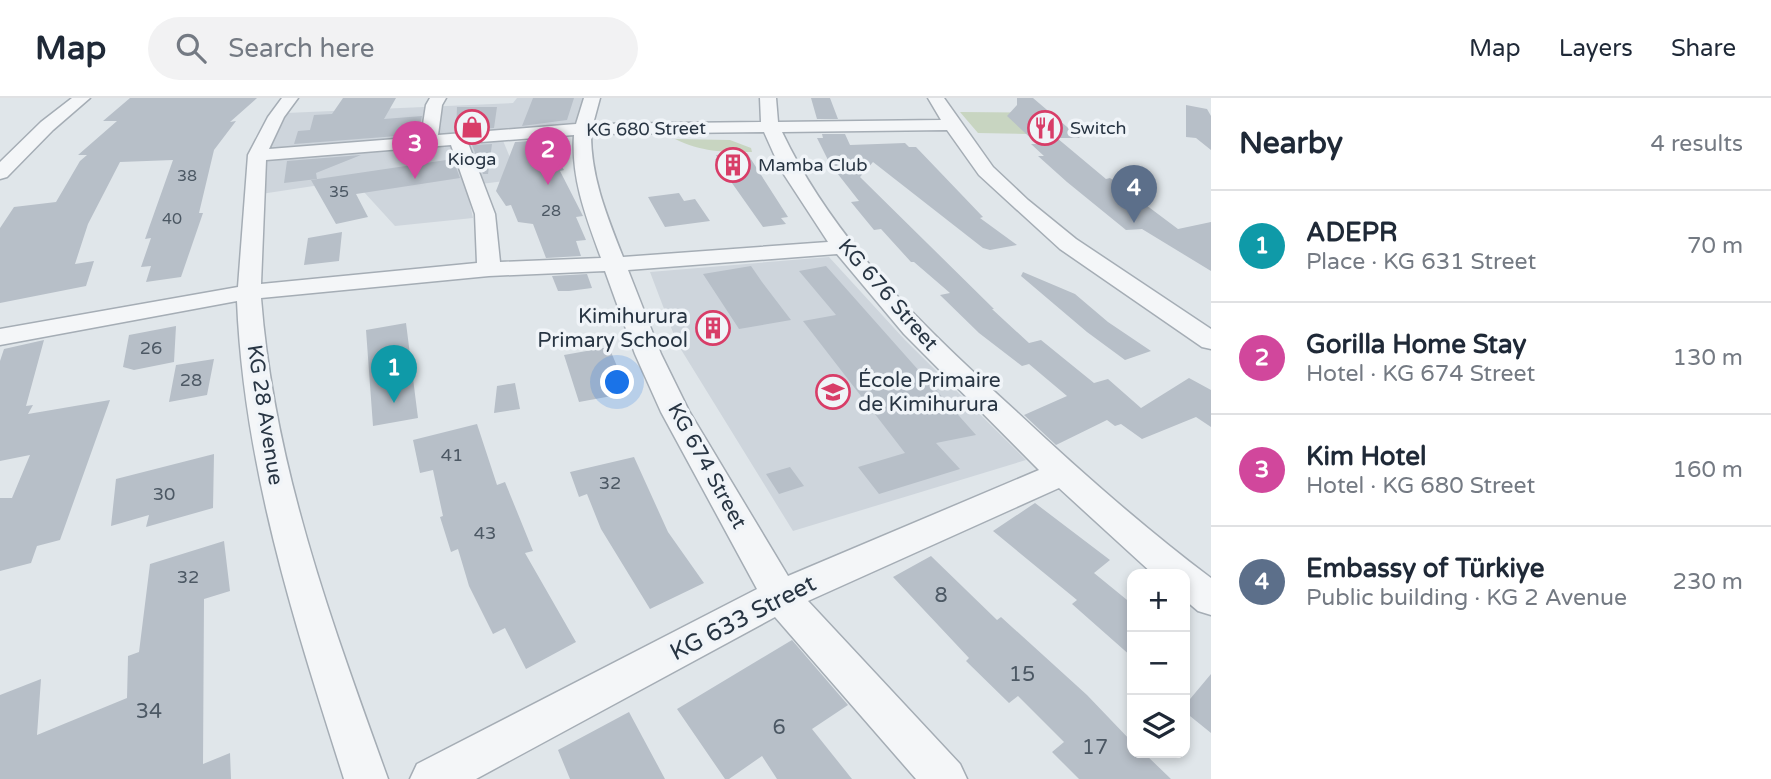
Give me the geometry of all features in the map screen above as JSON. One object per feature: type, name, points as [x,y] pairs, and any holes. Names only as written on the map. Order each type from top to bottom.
[{"type":"street","points":[[0,173],[47,126],[82,98]]},
{"type":"street","points":[[257,155],[276,117],[290,98]]},
{"type":"street","points":[[429,141],[434,105],[438,98]]},
{"type":"street","name":"KG 674 Street","points":[[592,98],[583,129],[583,174],[589,197],[648,354],[675,412],[780,596],[945,779]]},
{"type":"street","name":"KG 676 Street","points":[[768,98],[771,127],[798,184],[844,247],[956,371],[1063,473],[1173,569]]},
{"type":"street","points":[[936,98],[986,171],[1068,244],[1211,341]]},
{"type":"street","name":"KG 680 Street","points":[[257,155],[583,129],[952,125]]},
{"type":"street","points":[[458,139],[485,214],[489,270]]},
{"type":"street","name":"KG 28 Avenue","points":[[257,155],[249,292],[260,405],[279,497],[306,601],[366,779]]},
{"type":"street","points":[[0,337],[249,292],[489,270],[616,265],[844,247]]},
{"type":"street","name":"KG 633 Street","points":[[432,779],[780,596],[1063,473]]},
{"type":"street","points":[[1190,583],[1211,599]]},
{"type":"shaded area","points":[[517,98],[585,98],[575,126],[499,131],[519,179],[466,186],[473,218],[395,226],[353,180],[261,194],[269,149],[286,113],[513,103]]},
{"type":"shaded area","name":"École Primaire de Kimihurura","points":[[829,257],[905,340],[1026,460],[793,531],[677,343],[650,272]]},
{"type":"green space","points":[[960,112],[1053,113],[1061,120],[1048,120],[1027,134],[978,133]]},
{"type":"green space","points":[[675,139],[730,140],[751,148],[752,152],[703,149]]},
{"type":"building","points":[[130,98],[257,98],[230,122],[236,121],[214,150],[199,213],[203,213],[181,277],[146,282],[151,266],[141,267],[151,238],[145,239],[173,160],[120,162],[88,224],[75,264],[94,261],[86,286],[0,303],[0,228],[14,207],[56,202],[80,161],[87,155],[78,155],[117,121],[103,121]]},
{"type":"building","points":[[343,98],[396,98],[384,119],[422,116],[419,131],[410,135],[294,144],[298,131],[310,130],[314,115],[332,114]]},
{"type":"building","points":[[533,98],[574,98],[567,120],[522,126]]},
{"type":"building","points":[[811,98],[830,98],[838,119],[817,119]]},
{"type":"building","points":[[1017,98],[1033,98],[1080,138],[1057,138],[1106,179],[1110,178],[1178,229],[1211,222],[1211,271],[1142,229],[1126,230],[1067,182],[1038,156],[1044,156],[1031,144],[1037,144],[1007,116],[1017,105]]},
{"type":"building","points":[[1186,105],[1207,109],[1211,116],[1211,150],[1196,138],[1186,137]]},
{"type":"building","points":[[457,107],[497,107],[494,128],[456,131]]},
{"type":"building","points":[[822,134],[845,134],[850,145],[905,143],[909,147],[916,147],[983,217],[980,218],[1017,245],[990,250],[983,248],[873,162],[860,177],[992,309],[1029,343],[1041,340],[1094,383],[1108,379],[1141,408],[1189,378],[1211,390],[1211,427],[1196,417],[1142,439],[1121,424],[1115,426],[1107,420],[1056,445],[1024,415],[1067,396],[1029,364],[1022,366],[979,333],[940,295],[950,293],[911,262],[881,229],[874,230],[851,202],[859,201],[830,164],[817,138],[823,138]]},
{"type":"building","points":[[546,140],[564,170],[560,171],[583,216],[576,217],[586,240],[576,241],[581,256],[546,258],[533,224],[518,222],[511,205],[506,206],[496,191],[515,142]]},
{"type":"building","points":[[492,144],[488,174],[483,174],[472,145]]},
{"type":"building","points":[[747,153],[788,217],[781,218],[786,224],[763,227],[715,159],[718,159],[716,155]]},
{"type":"building","points":[[361,155],[316,173],[317,179],[284,183],[287,161]]},
{"type":"building","points":[[453,159],[460,178],[356,194],[368,217],[336,224],[311,180]]},
{"type":"building","points":[[679,193],[684,201],[695,199],[710,221],[665,227],[648,197]]},
{"type":"building","points":[[342,232],[339,261],[304,265],[308,238]]},
{"type":"building","points":[[751,266],[791,320],[739,329],[703,274]]},
{"type":"building","points":[[826,266],[976,435],[936,443],[960,469],[879,494],[858,467],[905,453],[803,321],[836,315],[799,271]]},
{"type":"building","points":[[1023,272],[1075,294],[1108,322],[1151,351],[1125,360],[1021,276]]},
{"type":"building","points":[[587,274],[592,288],[569,291],[558,291],[552,276]]},
{"type":"building","points":[[406,323],[418,418],[373,426],[366,330]]},
{"type":"building","points":[[176,326],[174,362],[134,370],[123,367],[129,335]]},
{"type":"building","points":[[44,340],[26,406],[33,405],[28,414],[110,400],[60,540],[37,546],[31,563],[0,571],[0,498],[12,498],[30,455],[0,461],[0,361],[4,349]]},
{"type":"building","points":[[609,347],[628,393],[579,402],[564,355]]},
{"type":"building","points":[[214,359],[207,395],[169,402],[176,365]]},
{"type":"building","points":[[515,383],[520,409],[494,413],[497,386]]},
{"type":"building","points":[[477,424],[497,485],[505,482],[533,551],[525,553],[576,642],[526,669],[505,628],[493,634],[469,586],[458,549],[451,552],[440,517],[443,516],[433,470],[420,473],[413,440]]},
{"type":"building","points":[[214,454],[213,508],[146,527],[149,515],[111,526],[116,479]]},
{"type":"building","points":[[634,457],[668,532],[704,583],[650,609],[601,529],[587,494],[579,497],[570,472]]},
{"type":"building","points":[[790,467],[804,486],[779,494],[766,474]]},
{"type":"building","points":[[1035,503],[1110,560],[1094,573],[1127,600],[1127,653],[1072,604],[1077,600],[993,531]]},
{"type":"building","points":[[224,541],[230,591],[204,599],[203,764],[230,753],[231,779],[0,779],[0,695],[41,679],[37,735],[127,698],[128,656],[139,652],[150,564]]},
{"type":"building","points":[[931,556],[997,620],[1001,617],[1087,695],[1127,737],[1127,758],[1149,758],[1171,779],[1079,779],[1052,752],[1064,742],[1018,696],[1009,703],[966,661],[969,658],[893,577]]},
{"type":"building","points":[[792,640],[848,705],[812,729],[852,779],[777,779],[762,756],[729,779],[725,779],[677,709]]},
{"type":"building","points":[[1211,674],[1211,733],[1190,716],[1190,699]]},
{"type":"building","points":[[629,712],[665,779],[570,779],[558,750]]},
{"type":"place","name":"Kioga","points":[[472,127]]},
{"type":"place","name":"Switch","points":[[1045,128]]},
{"type":"place","name":"Mamba Club","points":[[733,165]]},
{"type":"place","name":"Kim Hotel","points":[[415,179]]},
{"type":"place","name":"Gorilla Home Stay","points":[[548,185]]},
{"type":"place","name":"Embassy of Türkiye","points":[[1134,223]]},
{"type":"place","name":"Kimihurura Primary School","points":[[713,328]]},
{"type":"place","name":"École Primaire de Kimihurura","points":[[833,392]]},
{"type":"place","name":"ADEPR","points":[[394,403]]}]
